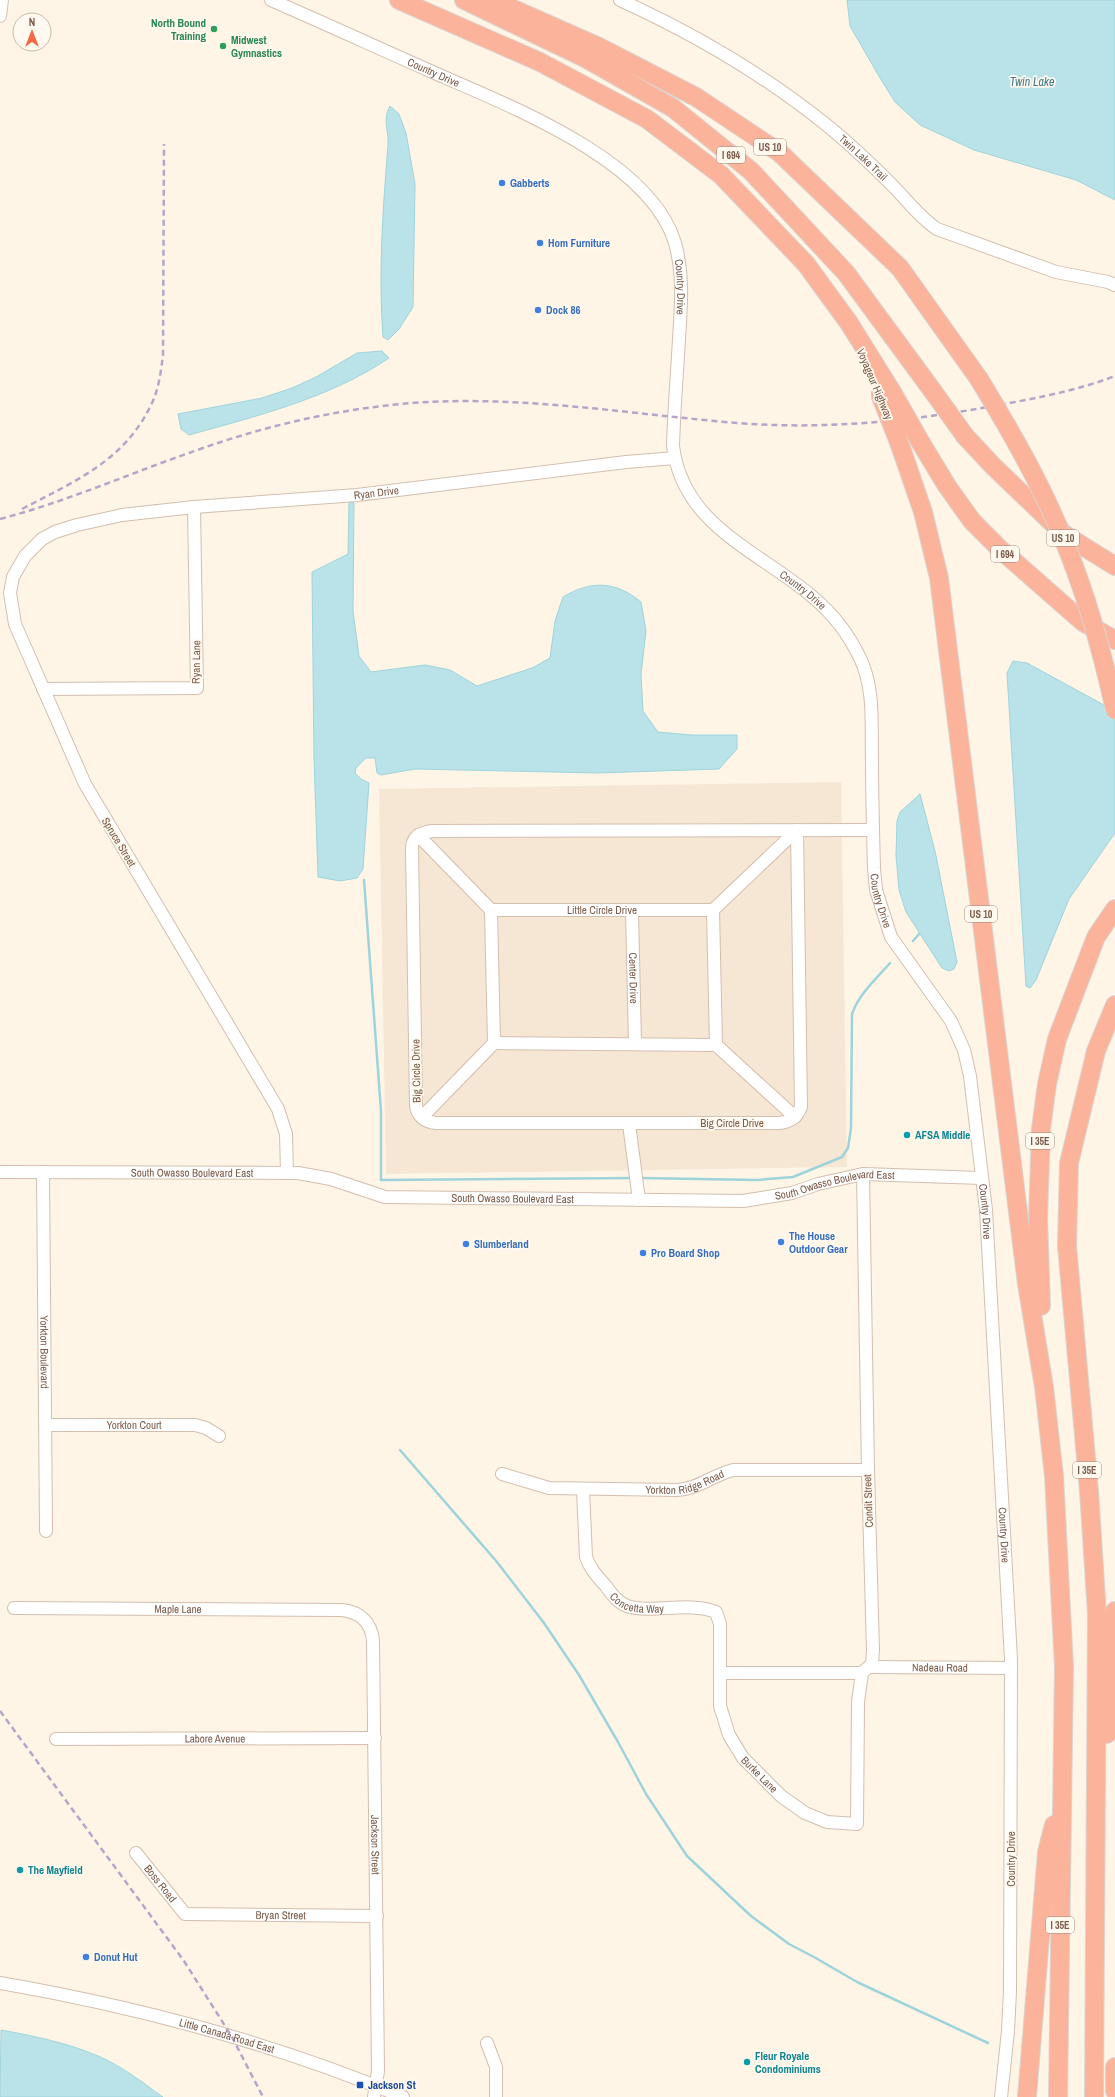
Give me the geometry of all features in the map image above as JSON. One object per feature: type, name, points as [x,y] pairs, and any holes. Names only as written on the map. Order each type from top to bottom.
[{"type":"highway","name":"I 694","points":[[399,0],[540,62],[647,119],[721,175],[806,264],[849,323],[886,393],[920,443],[946,486],[972,522],[991,541],[1083,622],[1115,640]]},
{"type":"highway","name":"I 694","points":[[464,0],[585,58],[673,108],[751,171],[846,273],[966,436],[993,466],[1065,535],[1115,566]]},
{"type":"highway","name":"US 10","points":[[493,0],[599,46],[696,97],[780,154],[900,268],[979,379],[1009,429],[1037,482],[1063,538],[1084,594],[1102,651],[1115,710]]},
{"type":"highway","name":"Voyageur Highway","points":[[886,393],[900,445],[923,512],[940,578],[1028,1284],[1044,1387]]},
{"type":"highway","name":"I 35E","points":[[1058,2097],[1064,1667],[1054,1476],[1044,1387],[1038,1218],[1041,1129],[1047,1084],[1057,1040],[1096,937],[1115,909]]},
{"type":"highway","name":"I 35E","points":[[1094,2097],[1097,1614],[1089,1491],[1067,1246],[1069,1163],[1096,1051],[1115,1005]]},
{"type":"highway","points":[[1095,1943],[1115,1611]]},
{"type":"highway","points":[[1027,2097],[1047,1852],[1062,1793]]},
{"type":"highway","points":[[1115,2067],[1115,2091]]},
{"type":"street","points":[[0,16],[2,0]]},
{"type":"street","name":"Country Drive","points":[[271,0],[551,127],[597,155],[629,179],[654,202],[667,222],[675,243],[682,278],[674,417],[675,458],[681,478],[691,498],[712,523],[818,601],[839,624],[860,658],[868,677],[871,705],[873,830],[876,890],[891,937],[951,1021],[964,1050],[970,1076],[986,1217],[1011,1668],[1010,1991],[1001,2097]]},
{"type":"street","name":"Twin Lake Trail","points":[[620,0],[662,19],[707,43],[760,76],[795,101],[863,157],[926,220],[937,229],[1056,272],[1108,282],[1115,285]]},
{"type":"street","name":"Ryan Drive","points":[[77,525],[122,515],[194,507],[357,495],[626,462],[675,458]]},
{"type":"street","name":"Ryan Lane","points":[[43,689],[197,688],[194,507]]},
{"type":"street","name":"Spruce Street","points":[[77,525],[42,539],[33,546],[25,556],[13,577],[10,593],[15,624],[85,784],[278,1108],[286,1134],[287,1173]]},
{"type":"street","points":[[716,1045],[713,910],[796,830]]},
{"type":"street","points":[[494,1044],[716,1045],[795,1117],[800,1107],[796,830]]},
{"type":"street","points":[[422,1118],[494,1044],[491,910],[418,835],[432,831],[873,830]]},
{"type":"street","name":"Big Circle Drive","points":[[418,835],[412,842],[412,863],[416,1106],[422,1118],[430,1122],[629,1124],[784,1123],[795,1117]]},
{"type":"street","name":"Little Circle Drive","points":[[491,910],[713,910]]},
{"type":"street","name":"Center Drive","points":[[632,911],[635,1044]]},
{"type":"street","points":[[629,1124],[639,1200]]},
{"type":"street","name":"South Owasso Boulevard East","points":[[0,1172],[287,1173],[316,1175],[385,1198],[639,1200],[750,1200],[792,1193],[818,1184],[863,1174],[982,1178]]},
{"type":"street","name":"Yorkton Boulevard","points":[[43,1172],[46,1531]]},
{"type":"street","name":"Condit Street","points":[[857,1824],[858,1702],[865,1670],[872,1664],[873,1650],[868,1470],[863,1174]]},
{"type":"street","name":"Yorkton Court","points":[[46,1425],[195,1425],[206,1428],[219,1436]]},
{"type":"street","name":"Yorkton Ridge Road","points":[[502,1474],[549,1488],[584,1490],[686,1490],[724,1472],[733,1470],[868,1470]]},
{"type":"street","name":"Concetta Way","points":[[584,1490],[585,1547],[590,1567],[617,1600],[627,1606],[703,1607],[716,1612],[720,1624],[720,1672]]},
{"type":"street","name":"Maple Lane","points":[[14,1608],[342,1610]]},
{"type":"street","name":"Jackson Street","points":[[342,1610],[351,1611],[364,1619],[372,1634],[377,1916],[378,2071],[375,2091]]},
{"type":"street","name":"Nadeau Road","points":[[720,1672],[1011,1668]]},
{"type":"street","name":"Burke Lane","points":[[720,1672],[720,1706],[724,1721],[735,1745],[755,1772],[792,1805],[805,1813],[827,1822],[857,1824]]},
{"type":"street","name":"Labore Avenue","points":[[56,1739],[375,1738]]},
{"type":"street","name":"Boss Road","points":[[136,1853],[185,1914]]},
{"type":"street","name":"Bryan Street","points":[[185,1914],[377,1916]]},
{"type":"street","name":"Little Canada Road East","points":[[0,1983],[112,2005],[252,2042],[375,2091],[403,2097]]},
{"type":"street","points":[[487,2043],[496,2067],[496,2097]]},
{"type":"shaded area","points":[[841,782],[847,1167],[386,1174],[379,789]]},
{"type":"water","name":"Twin Lake","points":[[847,0],[1115,0],[1115,200],[1076,180],[974,150],[920,125],[895,102],[880,78],[850,26]]},
{"type":"water","points":[[390,106],[399,114],[406,133],[415,184],[413,307],[399,329],[388,340],[383,337],[381,265],[388,145],[386,116]]},
{"type":"water","points":[[382,351],[389,358],[366,372],[318,395],[267,413],[189,435],[181,429],[178,414],[262,398],[292,388],[316,377],[357,353]]},
{"type":"water","points":[[349,502],[354,503],[353,611],[359,656],[371,672],[425,665],[450,670],[477,686],[532,668],[550,658],[555,621],[563,597],[573,591],[593,586],[603,585],[613,587],[632,595],[641,602],[646,631],[641,674],[643,711],[658,732],[692,735],[737,735],[737,749],[719,769],[598,773],[415,769],[381,775],[377,773],[375,758],[366,758],[356,768],[355,773],[361,779],[369,783],[363,869],[357,878],[340,881],[318,877],[314,758],[312,572],[348,554]]},
{"type":"water","points":[[1013,661],[1027,663],[1115,711],[1115,833],[1069,899],[1036,980],[1030,988],[1026,986],[1007,673]]},
{"type":"water","points":[[920,794],[935,851],[957,962],[954,969],[949,971],[942,968],[906,912],[899,890],[896,855],[897,821],[900,812]]},
{"type":"water","points":[[1,2030],[38,2037],[87,2051],[124,2070],[163,2097],[0,2097]]},
{"type":"waterway","points":[[364,880],[381,1111],[381,1180],[633,1178]]},
{"type":"waterway","points":[[913,941],[919,934]]},
{"type":"waterway","points":[[640,1178],[757,1180],[793,1177],[842,1157],[848,1148],[851,1128],[852,1014],[863,993],[890,963]]},
{"type":"waterway","points":[[400,1450],[497,1562],[544,1623],[579,1675],[646,1794],[687,1856],[751,1916],[789,1944],[857,1982],[988,2043]]},
{"type":"railway","points":[[22,509],[61,489],[97,467],[113,455],[128,440],[141,423],[152,403],[159,379],[163,355],[164,144]]},
{"type":"railway","points":[[0,519],[48,505],[189,453],[243,435],[299,420],[384,406],[453,401],[494,401],[535,403],[737,423],[770,425],[836,425],[901,420],[966,411],[1043,396],[1115,376]]},
{"type":"railway","points":[[0,1711],[184,1961],[232,2037],[263,2097]]},
{"type":"place","name":"North Bound Training","points":[[214,29]]},
{"type":"place","name":"Midwest Gymnastics","points":[[223,46]]},
{"type":"place","name":"Gabberts","points":[[502,183]]},
{"type":"place","name":"Hom Furniture","points":[[540,243]]},
{"type":"place","name":"Dock 86","points":[[538,310]]},
{"type":"place","name":"AFSA Middle","points":[[907,1135]]},
{"type":"place","name":"The House Outdoor Gear","points":[[781,1242]]},
{"type":"place","name":"Slumberland","points":[[466,1244]]},
{"type":"place","name":"Pro Board Shop","points":[[643,1253]]},
{"type":"place","name":"The Mayfield","points":[[20,1870]]},
{"type":"place","name":"Donut Hut","points":[[86,1957]]},
{"type":"place","name":"Fleur Royale Condominiums","points":[[747,2062]]},
{"type":"place","name":"Jackson St","points":[[360,2085]]}]
